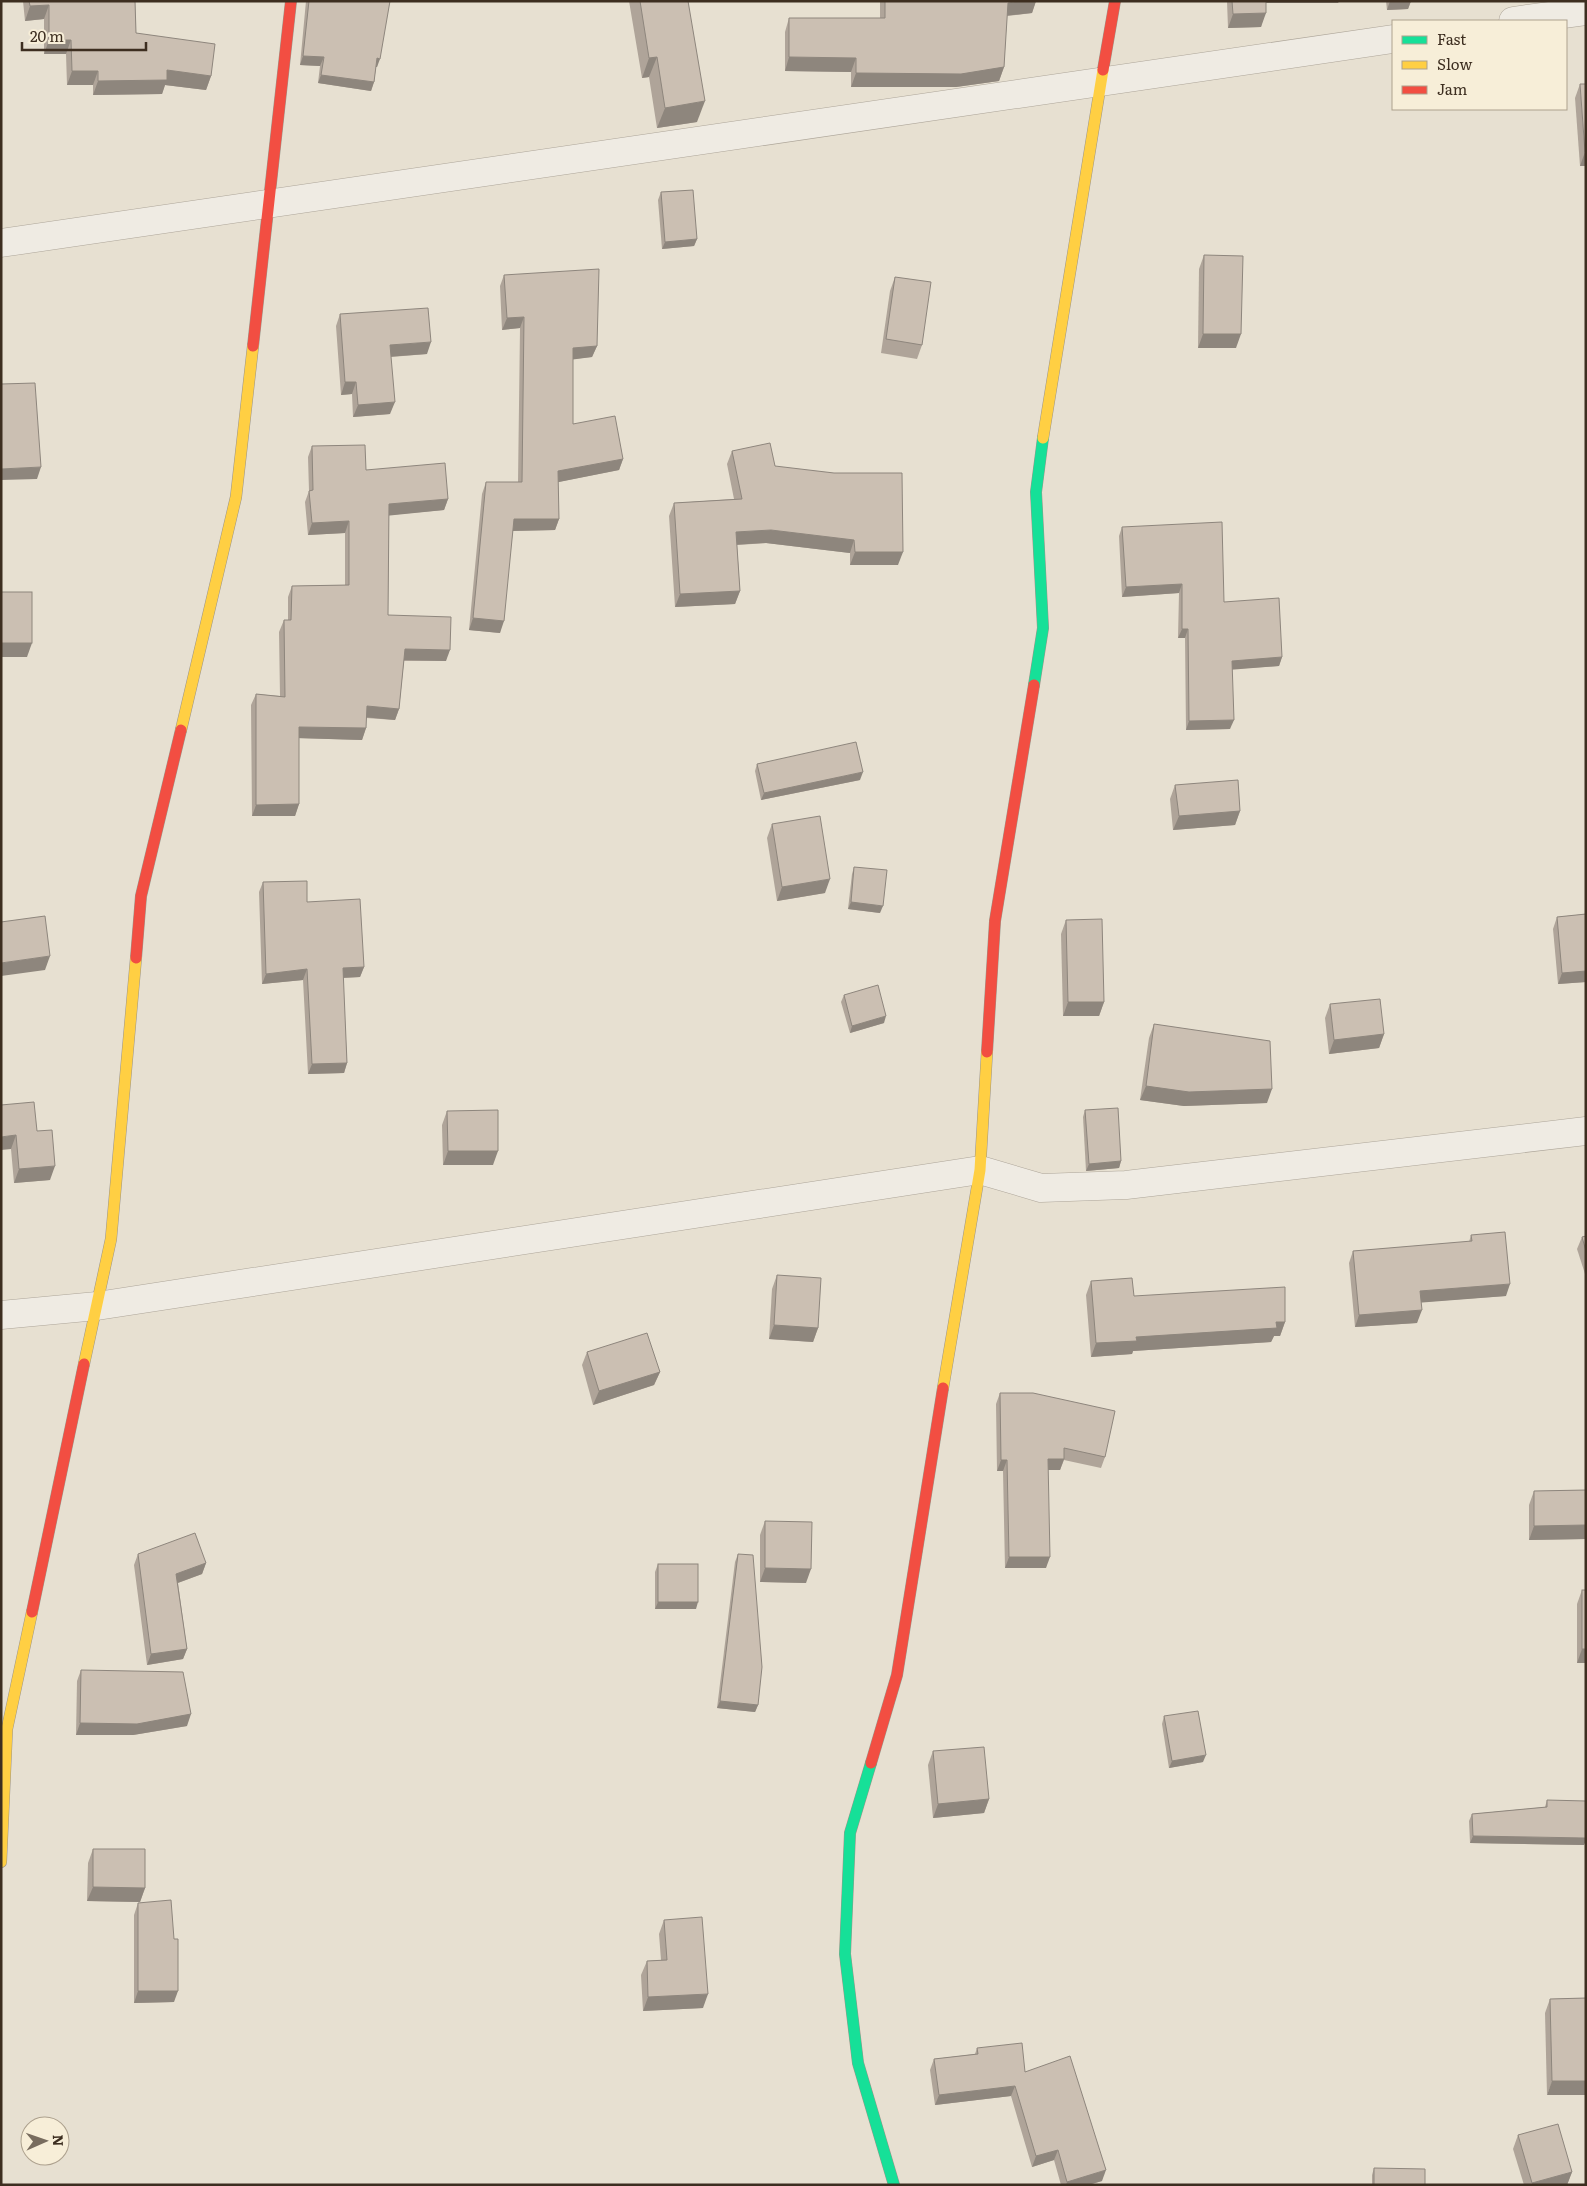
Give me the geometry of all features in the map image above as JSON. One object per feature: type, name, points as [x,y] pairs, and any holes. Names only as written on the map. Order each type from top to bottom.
[{"type":"street","points":[[1,1862],[8,1729],[111,1239],[141,896],[236,497],[291,1]]},
{"type":"street","points":[[894,2185],[857,2053],[845,1954],[850,1833],[898,1675],[950,1345],[980,1170],[995,921],[1043,628],[1036,492],[1049,397],[1115,1]]},
{"type":"street","points":[[1520,20],[1586,11]]},
{"type":"street","points":[[1,243],[1392,38]]},
{"type":"street","points":[[1,1315],[97,1306],[980,1170],[1041,1188],[1126,1185],[1586,1132]]},
{"type":"building","points":[[29,1],[135,1],[136,33],[215,44],[211,76],[167,70],[167,80],[98,81],[98,71],[72,71],[71,40],[49,40],[49,5],[30,6]]},
{"type":"building","points":[[309,1],[390,1],[380,59],[377,58],[374,82],[321,75],[324,57],[303,56]]},
{"type":"building","points":[[640,1],[688,1],[705,101],[665,108],[657,57],[649,58]]},
{"type":"building","points":[[885,1],[1021,1],[1008,3],[1004,67],[961,74],[856,73],[856,58],[789,57],[789,18],[885,18]]},
{"type":"building","points":[[1232,1],[1266,1],[1266,13],[1233,14]]},
{"type":"building","points":[[1580,84],[1586,84],[1586,152],[1585,152]]},
{"type":"building","points":[[693,190],[697,239],[665,242],[661,192]]},
{"type":"building","points":[[1204,255],[1243,256],[1241,334],[1203,334]]},
{"type":"building","points":[[599,269],[597,346],[573,348],[573,424],[615,416],[623,459],[558,471],[559,519],[514,519],[504,621],[473,618],[486,482],[522,482],[524,317],[507,318],[504,275]]},
{"type":"building","points":[[895,277],[931,282],[922,345],[886,339]]},
{"type":"building","points":[[428,308],[431,342],[390,345],[395,402],[358,405],[356,382],[345,382],[340,314]]},
{"type":"building","points":[[35,383],[41,467],[1,469],[1,384]]},
{"type":"building","points":[[770,443],[775,466],[834,473],[902,473],[903,552],[855,552],[854,540],[771,530],[736,532],[740,591],[680,594],[674,503],[742,499],[732,451]]},
{"type":"building","points":[[365,445],[366,470],[445,463],[448,499],[389,504],[388,615],[451,617],[450,650],[405,649],[399,709],[367,706],[366,728],[299,727],[299,804],[256,805],[256,694],[285,697],[284,620],[291,620],[292,586],[349,585],[349,521],[312,523],[309,491],[313,490],[312,446]]},
{"type":"building","points":[[1222,522],[1224,602],[1279,598],[1282,657],[1232,661],[1234,720],[1189,721],[1188,629],[1182,629],[1182,584],[1126,587],[1122,527]]},
{"type":"building","points":[[1,592],[32,592],[32,643],[1,643]]},
{"type":"building","points":[[856,742],[863,772],[764,793],[757,764]]},
{"type":"building","points":[[1238,780],[1240,811],[1179,816],[1175,785]]},
{"type":"building","points":[[820,816],[830,879],[782,887],[772,824]]},
{"type":"building","points":[[854,867],[887,870],[883,906],[851,902]]},
{"type":"building","points":[[307,881],[307,902],[360,899],[364,967],[343,968],[347,1063],[312,1064],[307,969],[266,974],[263,882]]},
{"type":"building","points":[[1586,914],[1586,971],[1562,973],[1557,917]]},
{"type":"building","points":[[45,916],[50,956],[1,963],[1,922]]},
{"type":"building","points":[[1102,919],[1104,1002],[1068,1002],[1066,920]]},
{"type":"building","points":[[878,985],[886,1016],[852,1026],[844,995]]},
{"type":"building","points":[[1380,999],[1384,1034],[1334,1040],[1330,1004]]},
{"type":"building","points":[[1154,1024],[1270,1041],[1272,1089],[1189,1092],[1146,1086]]},
{"type":"building","points":[[34,1102],[37,1131],[52,1130],[55,1166],[19,1169],[16,1135],[1,1137],[1,1105]]},
{"type":"building","points":[[1118,1108],[1121,1161],[1089,1164],[1085,1110]]},
{"type":"building","points":[[498,1110],[498,1151],[448,1151],[447,1111]]},
{"type":"building","points":[[1505,1232],[1510,1284],[1420,1291],[1422,1310],[1359,1315],[1353,1251],[1472,1241],[1471,1235]]},
{"type":"building","points":[[1586,1236],[1586,1251],[1582,1237]]},
{"type":"building","points":[[777,1275],[821,1278],[818,1328],[774,1325]]},
{"type":"building","points":[[1132,1278],[1134,1296],[1285,1287],[1285,1322],[1276,1322],[1277,1328],[1136,1337],[1137,1341],[1096,1343],[1091,1281]]},
{"type":"building","points":[[647,1333],[660,1372],[599,1391],[587,1352]]},
{"type":"building","points":[[1000,1393],[1033,1393],[1115,1411],[1105,1457],[1064,1448],[1064,1459],[1048,1459],[1050,1557],[1009,1557],[1007,1460],[1001,1460]]},
{"type":"building","points":[[1586,1490],[1586,1525],[1534,1526],[1534,1491]]},
{"type":"building","points":[[765,1521],[812,1522],[811,1569],[765,1568]]},
{"type":"building","points":[[195,1533],[206,1563],[176,1574],[187,1649],[151,1654],[138,1554]]},
{"type":"building","points":[[738,1554],[753,1555],[762,1667],[758,1705],[720,1701]]},
{"type":"building","points":[[658,1564],[698,1564],[698,1602],[658,1602]]},
{"type":"building","points":[[1582,1590],[1586,1590],[1586,1649],[1582,1649]]},
{"type":"building","points":[[81,1670],[183,1672],[191,1714],[137,1724],[80,1723]]},
{"type":"building","points":[[1198,1711],[1206,1755],[1172,1761],[1164,1716]]},
{"type":"building","points":[[984,1747],[989,1799],[938,1804],[933,1751]]},
{"type":"building","points":[[1547,1800],[1586,1801],[1586,1838],[1473,1836],[1472,1814],[1547,1807]]},
{"type":"building","points":[[93,1849],[145,1849],[145,1888],[93,1887]]},
{"type":"building","points":[[171,1900],[174,1939],[178,1939],[178,1991],[138,1991],[138,1903]]},
{"type":"building","points":[[702,1917],[708,1994],[648,1997],[647,1961],[667,1960],[664,1920]]},
{"type":"building","points":[[1586,1998],[1586,2081],[1552,2081],[1550,1999]]},
{"type":"building","points":[[1022,2043],[1025,2072],[1070,2056],[1106,2170],[1067,2182],[1058,2150],[1036,2156],[1015,2086],[939,2095],[934,2059],[978,2054],[977,2048]]},
{"type":"building","points":[[1558,2124],[1572,2172],[1532,2183],[1518,2135]]},
{"type":"building","points":[[1374,2168],[1425,2169],[1425,2185],[1374,2185]]},
{"type":"traffic: fast","points":[[1034,685],[1043,628],[1036,492],[1043,438]]},
{"type":"traffic: fast","points":[[871,1763],[850,1833],[845,1954],[858,2063],[894,2185]]},
{"type":"traffic: slow","points":[[1043,438],[1103,70]]},
{"type":"traffic: slow","points":[[181,730],[236,497],[253,346]]},
{"type":"traffic: slow","points":[[84,1364],[111,1239],[136,958]]},
{"type":"traffic: slow","points":[[943,1388],[980,1170],[987,1052]]},
{"type":"traffic: slow","points":[[1,1862],[7,1729],[32,1612]]},
{"type":"traffic: jam","points":[[253,346],[291,1]]},
{"type":"traffic: jam","points":[[1103,70],[1115,1]]},
{"type":"traffic: jam","points":[[987,1052],[995,921],[1034,685]]},
{"type":"traffic: jam","points":[[136,958],[141,896],[181,730]]},
{"type":"traffic: jam","points":[[32,1612],[84,1364]]},
{"type":"traffic: jam","points":[[871,1763],[897,1675],[943,1388]]}]
